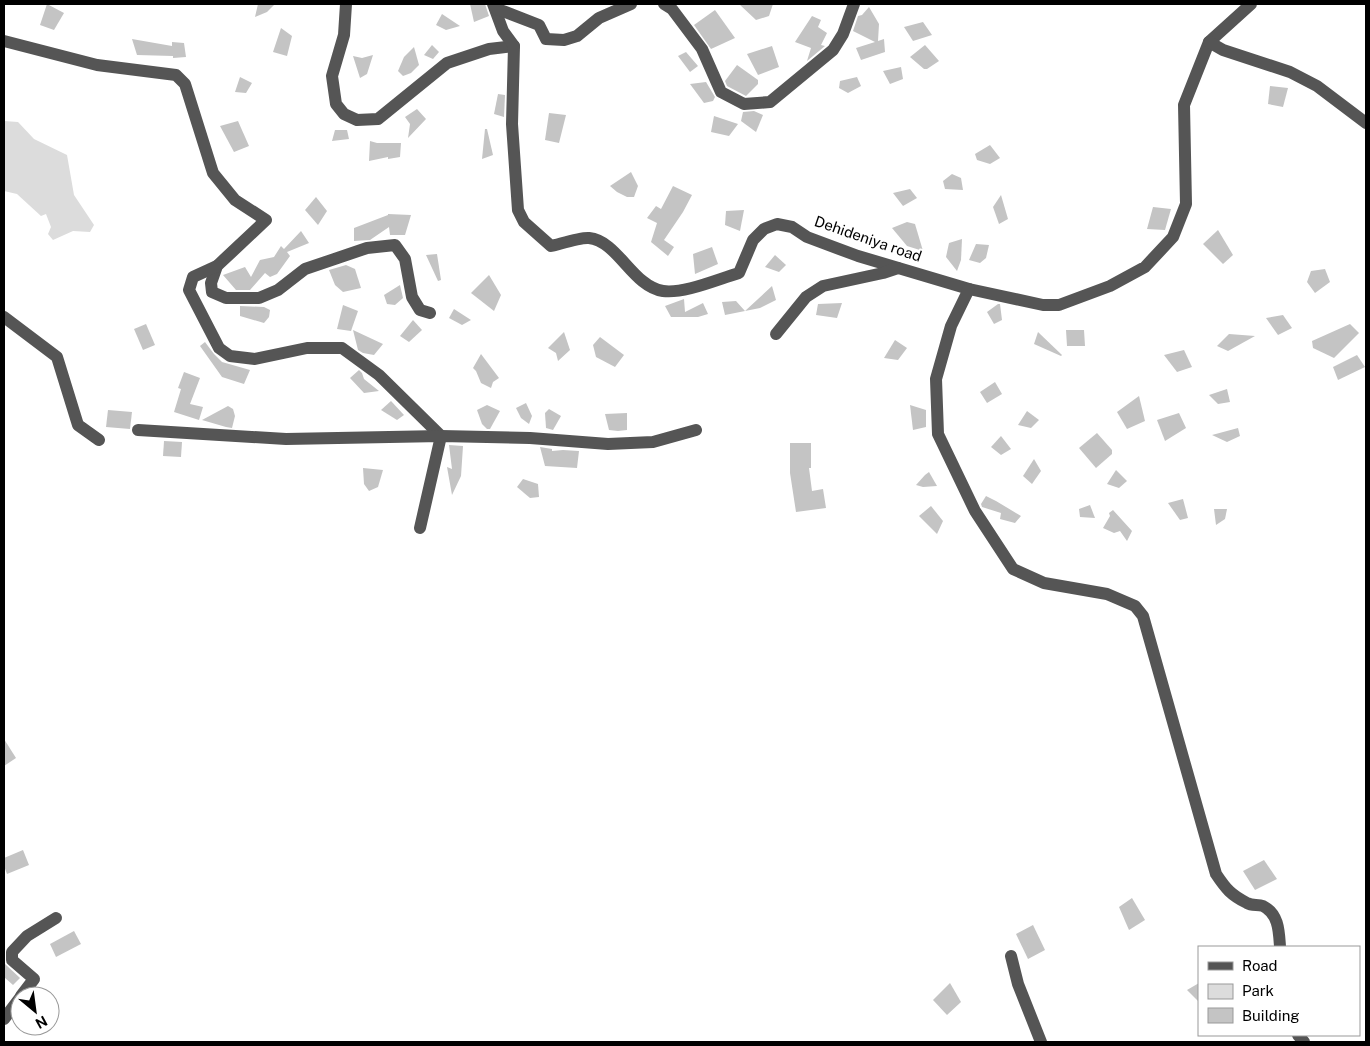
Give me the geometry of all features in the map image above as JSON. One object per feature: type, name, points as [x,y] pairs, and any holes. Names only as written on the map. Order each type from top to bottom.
[{"type":"street","points":[[346,4],[344,35],[332,76],[336,104],[344,114],[357,120],[378,119],[447,64],[490,49],[514,46],[503,31],[494,6]]},
{"type":"street","points":[[494,6],[539,24],[546,39],[564,40],[577,36],[599,18],[631,4]]},
{"type":"street","points":[[664,4],[672,9],[702,49],[721,92],[744,104],[770,102],[834,50],[843,34],[854,4]]},
{"type":"street","name":"Dehideniya road","points":[[514,46],[512,124],[518,210],[524,222],[551,246],[589,238],[604,243],[646,285],[663,291],[682,290],[738,273],[753,240],[764,229],[778,224],[792,226],[807,237],[858,256],[969,290],[1043,305],[1059,306],[1110,286],[1145,268],[1174,237],[1186,204],[1184,105],[1210,42],[1251,4]]},
{"type":"street","points":[[4,41],[97,65],[176,75],[185,84],[213,173],[235,200],[266,220],[216,266],[193,277],[188,290],[219,348],[230,356],[255,358],[307,348],[342,348],[379,375],[441,436]]},
{"type":"street","points":[[1210,42],[1223,50],[1290,72],[1317,86],[1366,123]]},
{"type":"street","points":[[216,266],[210,283],[212,292],[226,298],[259,298],[278,290],[305,269],[367,248],[395,244],[405,259],[412,296],[420,310],[430,313]]},
{"type":"street","points":[[776,334],[806,297],[824,286],[898,268]]},
{"type":"street","points":[[969,290],[951,326],[936,379],[938,434],[975,511],[1013,569],[1044,583],[1107,594],[1135,606],[1143,616],[1216,874],[1228,891],[1250,905],[1262,905],[1272,913],[1279,925],[1280,946]]},
{"type":"street","points":[[4,317],[58,357],[78,425],[99,440]]},
{"type":"street","points":[[138,430],[286,438],[441,436],[530,438],[608,444],[653,442],[696,430]]},
{"type":"street","points":[[420,528],[441,436]]},
{"type":"street","points":[[29,986],[34,979],[12,960],[12,952],[27,936],[56,918]]},
{"type":"street","points":[[1011,956],[1018,984],[1041,1042]]},
{"type":"green space","points":[[4,121],[18,122],[34,139],[67,155],[74,195],[94,225],[90,232],[73,231],[53,240],[48,234],[51,227],[46,214],[41,216],[17,194],[4,191]]},
{"type":"building","points":[[47,4],[64,13],[54,30],[40,25]]},
{"type":"building","points":[[258,4],[275,4],[267,12],[255,17]]},
{"type":"building","points":[[470,4],[485,4],[489,16],[474,22]]},
{"type":"building","points":[[739,4],[773,4],[769,16],[756,20]]},
{"type":"building","points":[[869,7],[879,24],[878,41],[884,39],[885,52],[861,60],[856,48],[875,42],[853,31],[858,16],[862,15]]},
{"type":"building","points":[[715,10],[735,38],[711,49],[694,25]]},
{"type":"building","points":[[442,14],[460,26],[446,30],[436,25]]},
{"type":"building","points":[[812,16],[821,20],[818,27],[827,33],[821,45],[825,46],[807,61],[811,48],[795,42]]},
{"type":"building","points":[[923,22],[932,35],[913,41],[904,27]]},
{"type":"building","points":[[281,28],[292,36],[287,56],[273,52]]},
{"type":"building","points":[[132,39],[172,46],[172,42],[184,43],[186,57],[173,58],[173,56],[137,55]]},
{"type":"building","points":[[432,45],[439,52],[433,59],[424,55]]},
{"type":"building","points":[[925,45],[939,61],[927,69],[924,69],[910,57]]},
{"type":"building","points":[[772,46],[779,67],[758,75],[747,54]]},
{"type":"building","points":[[414,47],[419,65],[411,73],[403,76],[398,71],[404,57]]},
{"type":"building","points":[[686,52],[698,66],[690,72],[678,56]]},
{"type":"building","points":[[373,55],[367,74],[360,78],[353,56],[362,58]]},
{"type":"building","points":[[737,65],[758,80],[758,84],[746,96],[727,86],[725,81]]},
{"type":"building","points":[[901,67],[903,79],[890,84],[883,71]]},
{"type":"building","points":[[240,77],[252,83],[246,93],[235,92]]},
{"type":"building","points":[[857,77],[861,86],[848,93],[839,88],[840,81]]},
{"type":"building","points":[[706,82],[715,97],[713,101],[704,103],[690,84]]},
{"type":"building","points":[[1270,86],[1288,88],[1283,107],[1268,104]]},
{"type":"building","points":[[498,94],[505,95],[504,117],[494,114]]},
{"type":"building","points":[[417,109],[426,119],[408,138],[410,124],[405,117]]},
{"type":"building","points":[[754,111],[763,115],[756,132],[741,121],[743,112]]},
{"type":"building","points":[[549,113],[566,115],[559,143],[545,140]]},
{"type":"building","points":[[714,116],[738,124],[729,136],[711,132]]},
{"type":"building","points":[[238,121],[249,146],[234,152],[220,126]]},
{"type":"building","points":[[485,129],[487,129],[493,155],[482,159]]},
{"type":"building","points":[[335,130],[347,130],[349,139],[332,141]]},
{"type":"building","points":[[370,141],[377,143],[401,143],[400,157],[388,159],[388,157],[369,161]]},
{"type":"building","points":[[990,145],[1000,158],[990,164],[977,160],[975,154]]},
{"type":"building","points":[[631,172],[638,186],[634,197],[627,197],[610,186]]},
{"type":"building","points":[[952,174],[961,178],[963,190],[945,189],[943,181]]},
{"type":"building","points":[[673,186],[692,195],[664,240],[674,247],[668,256],[651,242],[657,223],[647,218],[656,206],[661,209]]},
{"type":"building","points":[[910,189],[917,198],[903,206],[893,193]]},
{"type":"building","points":[[1001,195],[1008,219],[999,224],[993,207]]},
{"type":"building","points":[[316,197],[327,211],[318,225],[305,210]]},
{"type":"building","points":[[1153,207],[1171,209],[1165,230],[1147,229]]},
{"type":"building","points":[[744,210],[740,231],[725,225],[726,211]]},
{"type":"building","points":[[388,214],[411,215],[405,235],[390,235],[389,227],[370,240],[354,241],[354,228]]},
{"type":"building","points":[[907,222],[915,224],[923,251],[907,246],[892,228]]},
{"type":"building","points":[[1218,230],[1233,255],[1223,264],[1203,244]]},
{"type":"building","points":[[301,231],[309,243],[287,252],[290,256],[277,274],[270,277],[265,273],[250,290],[236,290],[223,275],[245,267],[251,277],[260,260],[274,257],[281,246],[284,249]]},
{"type":"building","points":[[962,239],[961,260],[957,271],[946,257],[949,243]]},
{"type":"building","points":[[976,244],[989,245],[986,258],[980,263],[969,260]]},
{"type":"building","points":[[712,247],[718,264],[695,274],[693,254]]},
{"type":"building","points":[[437,254],[441,280],[438,281],[426,255]]},
{"type":"building","points":[[775,255],[786,265],[779,272],[765,267]]},
{"type":"building","points":[[346,265],[355,269],[361,288],[343,292],[335,285],[329,270]]},
{"type":"building","points":[[1325,269],[1330,282],[1315,293],[1307,282],[1311,271]]},
{"type":"building","points":[[489,275],[501,295],[494,311],[471,293]]},
{"type":"building","points":[[400,285],[403,298],[395,305],[387,304],[384,295]]},
{"type":"building","points":[[772,286],[776,300],[760,308],[745,311]]},
{"type":"building","points":[[684,299],[685,312],[703,303],[708,314],[698,317],[671,317],[665,306]]},
{"type":"building","points":[[736,301],[745,311],[725,315],[722,302]]},
{"type":"building","points":[[842,303],[837,318],[816,315],[818,304]]},
{"type":"building","points":[[1000,304],[1002,320],[994,324],[987,312]]},
{"type":"building","points":[[343,305],[358,311],[351,331],[337,329]]},
{"type":"building","points":[[240,306],[264,307],[270,310],[269,317],[264,323],[240,316]]},
{"type":"building","points":[[454,309],[471,320],[462,325],[449,318]]},
{"type":"building","points":[[1283,315],[1292,328],[1278,335],[1266,318]]},
{"type":"building","points":[[413,320],[422,330],[409,342],[400,336]]},
{"type":"building","points":[[146,324],[155,345],[143,350],[134,329]]},
{"type":"building","points":[[1350,324],[1359,333],[1334,358],[1313,348],[1312,341]]},
{"type":"building","points":[[353,330],[383,344],[374,355],[363,353],[358,350]]},
{"type":"building","points":[[1066,330],[1084,330],[1085,346],[1067,346]]},
{"type":"building","points":[[564,332],[570,350],[558,361],[556,353],[548,348]]},
{"type":"building","points":[[1038,332],[1062,355],[1061,356],[1034,344]]},
{"type":"building","points":[[1229,334],[1255,336],[1228,351],[1217,346]]},
{"type":"building","points":[[600,337],[624,355],[615,367],[596,357],[593,345]]},
{"type":"building","points":[[895,340],[907,348],[898,360],[884,358]]},
{"type":"building","points":[[205,342],[222,362],[250,370],[244,384],[222,377],[200,346]]},
{"type":"building","points":[[1184,350],[1192,367],[1177,372],[1164,355]]},
{"type":"building","points":[[481,354],[499,378],[493,382],[491,388],[481,383],[473,368]]},
{"type":"building","points":[[1357,355],[1365,367],[1338,380],[1333,367]]},
{"type":"building","points":[[359,370],[364,379],[379,391],[364,393],[350,378]]},
{"type":"building","points":[[184,372],[200,378],[190,404],[203,407],[199,420],[174,412],[181,389],[178,388]]},
{"type":"building","points":[[995,382],[1002,394],[987,403],[980,392]]},
{"type":"building","points":[[1227,389],[1230,402],[1218,404],[1209,395]]},
{"type":"building","points":[[1139,396],[1145,421],[1127,429],[1117,412]]},
{"type":"building","points":[[391,401],[404,415],[397,420],[381,410]]},
{"type":"building","points":[[526,403],[532,416],[529,424],[521,418],[516,408]]},
{"type":"building","points":[[487,405],[500,411],[490,429],[487,429],[482,424],[477,410]]},
{"type":"building","points":[[910,405],[926,410],[926,427],[913,430]]},
{"type":"building","points":[[228,406],[233,409],[235,416],[232,428],[202,420]]},
{"type":"building","points":[[549,409],[561,416],[553,430],[546,428],[545,413]]},
{"type":"building","points":[[108,410],[132,412],[130,429],[106,427]]},
{"type":"building","points":[[1027,411],[1039,420],[1031,428],[1018,425]]},
{"type":"building","points":[[627,413],[627,430],[609,430],[605,414]]},
{"type":"building","points":[[1179,413],[1186,428],[1165,441],[1157,420]]},
{"type":"building","points":[[1238,428],[1240,436],[1227,442],[1212,435]]},
{"type":"building","points":[[1097,433],[1112,450],[1112,454],[1096,468],[1079,448]]},
{"type":"building","points":[[1001,436],[1011,449],[1001,455],[991,447]]},
{"type":"building","points":[[164,441],[182,442],[181,457],[163,456]]},
{"type":"building","points":[[790,443],[811,443],[811,468],[809,468],[812,491],[823,489],[826,508],[796,512],[790,473]]},
{"type":"building","points":[[449,445],[463,446],[461,476],[452,495],[447,467],[452,469]]},
{"type":"building","points":[[540,447],[552,449],[552,451],[579,451],[577,468],[545,466]]},
{"type":"building","points":[[1034,459],[1041,471],[1032,484],[1023,476]]},
{"type":"building","points":[[363,468],[383,470],[378,487],[369,491],[364,484]]},
{"type":"building","points":[[1116,470],[1127,481],[1119,488],[1107,484]]},
{"type":"building","points":[[929,472],[937,486],[923,487],[916,485],[925,475]]},
{"type":"building","points":[[523,479],[538,484],[539,497],[530,498],[517,487]]},
{"type":"building","points":[[986,496],[1021,516],[1015,523],[1000,519],[1001,513],[982,507],[981,504]]},
{"type":"building","points":[[1183,499],[1188,518],[1180,520],[1168,503]]},
{"type":"building","points":[[1090,505],[1095,518],[1080,517],[1079,509]]},
{"type":"building","points":[[931,506],[943,521],[937,534],[919,516]]},
{"type":"building","points":[[1214,509],[1227,509],[1225,519],[1216,525]]},
{"type":"building","points":[[1113,510],[1132,531],[1127,541],[1120,531],[1114,533],[1103,528],[1110,516],[1109,513]]},
{"type":"building","points":[[4,739],[16,758],[4,766]]},
{"type":"building","points":[[23,850],[29,865],[7,874],[4,858]]},
{"type":"building","points":[[1264,860],[1277,879],[1255,890],[1243,871]]},
{"type":"building","points":[[1132,898],[1145,920],[1129,930],[1119,907]]},
{"type":"building","points":[[1033,925],[1045,950],[1028,959],[1016,934]]},
{"type":"building","points":[[74,931],[81,944],[56,957],[50,944]]},
{"type":"building","points":[[4,963],[20,978],[13,985],[4,977]]},
{"type":"building","points":[[950,983],[961,1002],[947,1015],[933,1000]]},
{"type":"building","points":[[1198,984],[1198,1001],[1187,990]]}]
